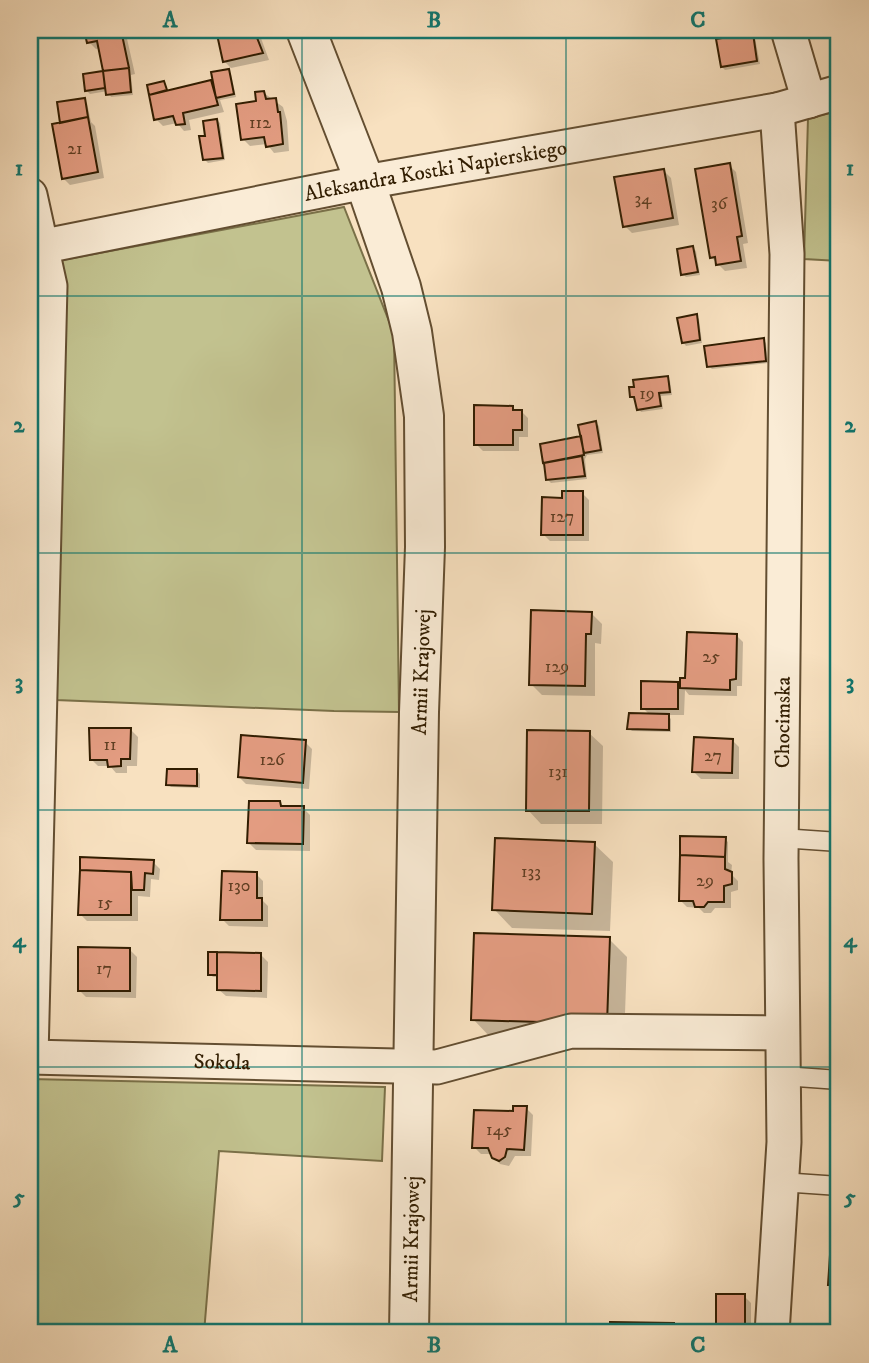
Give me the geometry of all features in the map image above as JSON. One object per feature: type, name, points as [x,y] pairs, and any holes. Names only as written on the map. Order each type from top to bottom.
[{"type":"street","name":"Armii Krajowej","points":[[306,30],[365,182],[401,287],[412,332],[424,416],[425,547],[419,712],[409,1333]]},
{"type":"street","points":[[789,30],[824,96]]},
{"type":"street","name":"Aleksandra Kostki Napierskiego","points":[[36,248],[365,182],[777,110],[824,96]]},
{"type":"street","name":"Chocimska","points":[[772,1333],[782,1182],[781,838],[787,254],[777,110]]},
{"type":"street","points":[[30,195],[36,248],[50,286],[31,1057]]},
{"type":"street","name":"Sokola","points":[[31,1057],[437,1067],[571,1031],[782,1033]]},
{"type":"lane","points":[[781,838],[839,842]]},
{"type":"lane","points":[[783,1076],[839,1080]]},
{"type":"lane","points":[[782,1182],[839,1185]]},
{"type":"green space","points":[[839,111],[839,261],[804,259],[808,118]]},
{"type":"green space","points":[[344,207],[394,334],[399,712],[56,700],[57,261]]},
{"type":"green space","points":[[30,1079],[385,1087],[382,1161],[219,1151],[204,1333],[30,1333]]},
{"type":"building","points":[[84,30],[121,30],[129,68],[103,71],[97,41],[87,43]]},
{"type":"building","points":[[216,30],[254,30],[263,53],[223,62]]},
{"type":"building","points":[[753,33],[757,61],[721,67],[716,39]]},
{"type":"building","points":[[129,68],[131,92],[106,95],[103,71]]},
{"type":"building","points":[[229,69],[234,94],[216,98],[211,72]]},
{"type":"building","points":[[103,71],[105,88],[85,91],[83,74]]},
{"type":"building","points":[[211,80],[218,105],[183,113],[185,124],[176,125],[173,116],[154,120],[149,95]]},
{"type":"building","points":[[164,81],[167,90],[149,95],[147,85]]},
{"type":"building","points":[[264,91],[266,99],[276,98],[283,144],[266,147],[264,137],[241,140],[236,104],[256,101],[255,92]]},
{"type":"building","points":[[85,98],[88,117],[60,123],[57,102]]},
{"type":"building","points":[[88,117],[98,172],[62,179],[52,124]]},
{"type":"building","points":[[217,119],[223,158],[203,160],[199,136],[205,136],[203,121]]},
{"type":"building","points":[[730,163],[742,236],[737,237],[741,261],[716,265],[715,257],[710,258],[695,169]]},
{"type":"building","points":[[664,169],[673,218],[623,227],[614,177]]},
{"type":"building","points":[[693,246],[698,272],[681,275],[677,249]]},
{"type":"building","points":[[697,314],[700,340],[682,343],[677,318]]},
{"type":"building","points":[[764,338],[766,361],[707,367],[704,346]]},
{"type":"building","points":[[668,376],[670,392],[659,393],[661,406],[637,410],[634,397],[630,397],[629,387],[634,387],[633,380]]},
{"type":"building","points":[[474,405],[513,406],[513,410],[522,410],[522,430],[513,430],[513,445],[474,445]]},
{"type":"building","points":[[596,421],[601,450],[584,453],[578,425]]},
{"type":"building","points":[[581,436],[584,455],[543,463],[540,444]]},
{"type":"building","points":[[582,456],[585,476],[546,480],[544,463]]},
{"type":"building","points":[[562,491],[583,491],[583,535],[541,535],[542,497],[562,498]]},
{"type":"building","points":[[531,610],[592,612],[591,634],[586,634],[585,686],[529,685]]},
{"type":"building","points":[[687,632],[737,634],[736,679],[730,680],[730,690],[680,688],[680,678],[685,678]]},
{"type":"building","points":[[641,681],[678,682],[678,709],[641,709]]},
{"type":"building","points":[[629,713],[669,714],[669,730],[627,729]]},
{"type":"building","points":[[89,728],[131,728],[130,759],[121,759],[121,766],[108,767],[107,760],[90,760]]},
{"type":"building","points":[[527,730],[590,731],[589,811],[526,811]]},
{"type":"building","points":[[241,735],[306,740],[303,783],[238,777]]},
{"type":"building","points":[[694,737],[733,739],[732,773],[692,772]]},
{"type":"building","points":[[167,769],[197,769],[197,786],[166,785]]},
{"type":"building","points":[[249,801],[280,801],[281,806],[304,806],[303,844],[247,843]]},
{"type":"building","points":[[680,836],[726,837],[725,857],[680,855]]},
{"type":"building","points":[[495,838],[595,842],[592,914],[492,910]]},
{"type":"building","points":[[680,855],[725,857],[725,869],[732,872],[732,884],[724,886],[724,902],[708,902],[704,907],[695,907],[693,901],[679,901]]},
{"type":"building","points":[[80,857],[154,860],[153,874],[145,873],[144,890],[132,890],[131,872],[80,870]]},
{"type":"building","points":[[80,870],[131,872],[131,915],[78,915]]},
{"type":"building","points":[[222,871],[257,872],[257,898],[262,898],[262,920],[220,920]]},
{"type":"building","points":[[474,933],[610,937],[607,1024],[471,1020]]},
{"type":"building","points":[[78,947],[130,948],[130,991],[78,991]]},
{"type":"building","points":[[208,952],[217,952],[217,975],[208,975]]},
{"type":"building","points":[[217,952],[261,953],[261,991],[217,990]]},
{"type":"building","points":[[513,1106],[527,1106],[524,1150],[507,1149],[505,1157],[499,1161],[492,1158],[488,1148],[472,1148],[474,1110],[513,1111]]},
{"type":"building","points":[[832,1225],[839,1226],[839,1285],[828,1285]]},
{"type":"building","points":[[716,1294],[745,1294],[745,1333],[716,1333]]},
{"type":"building","points":[[610,1322],[674,1323],[674,1333],[610,1333]]}]
